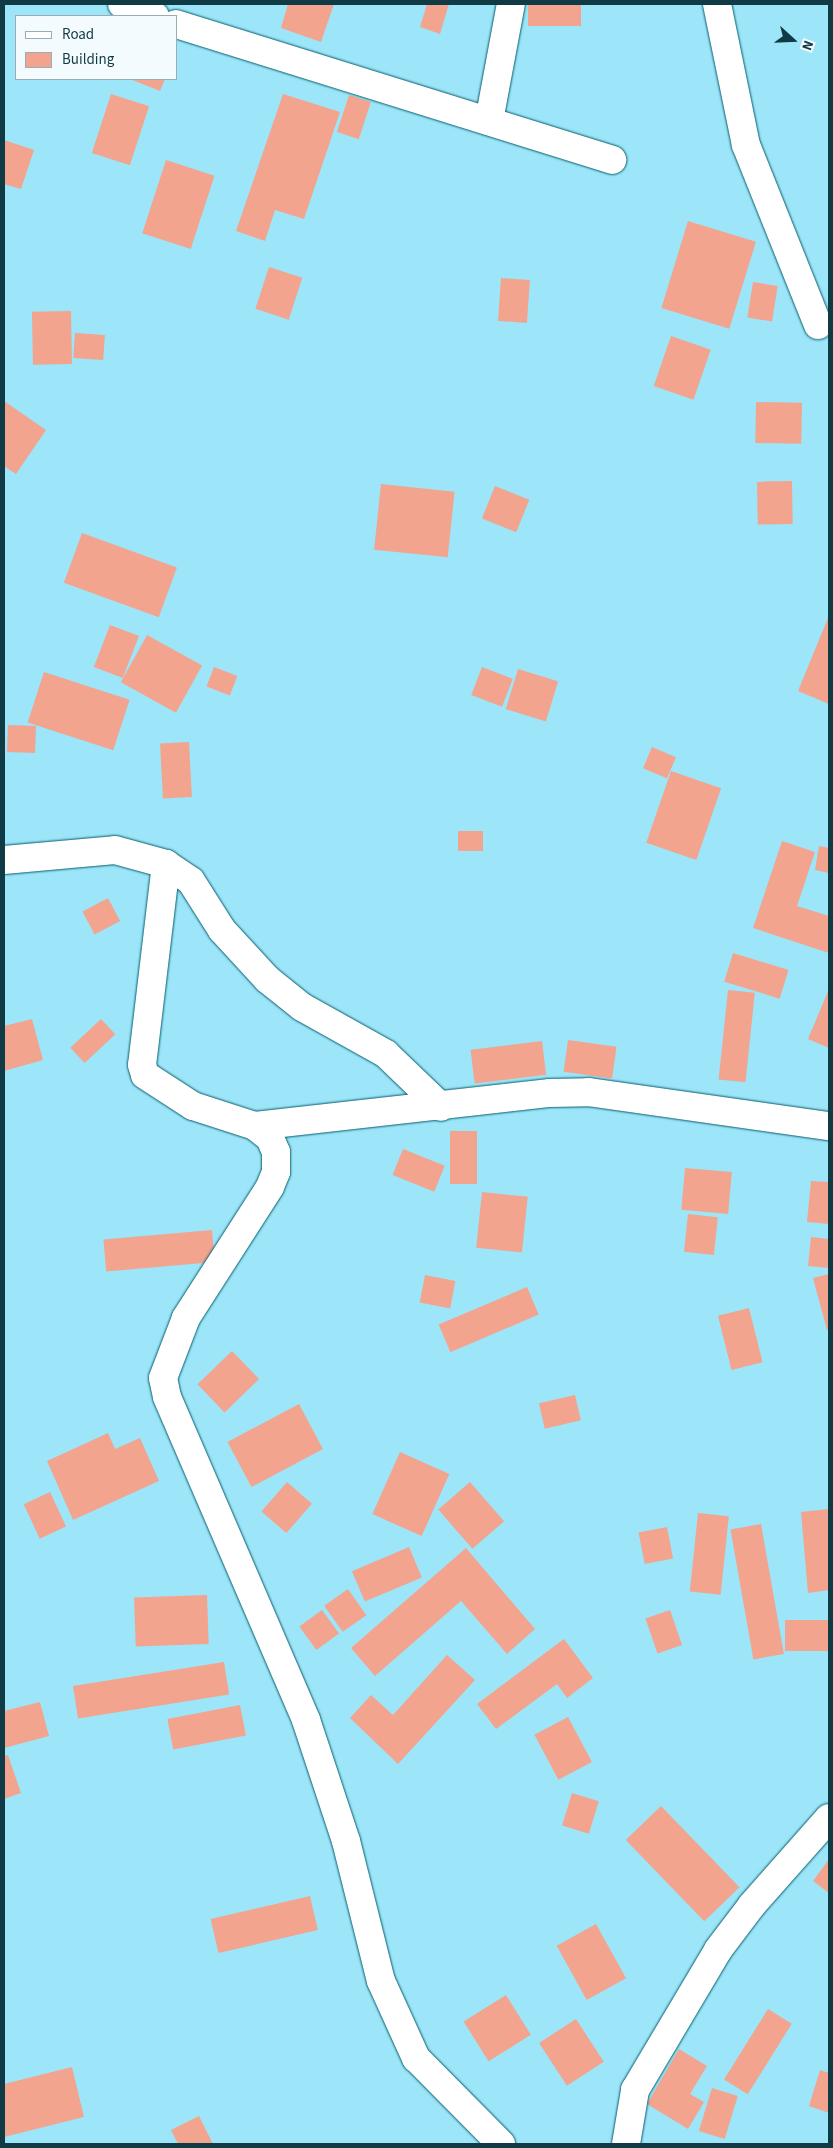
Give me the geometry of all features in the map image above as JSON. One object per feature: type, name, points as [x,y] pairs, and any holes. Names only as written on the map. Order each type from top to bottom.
[{"type":"street","points":[[122,4],[152,15]]},
{"type":"street","points":[[489,121],[511,4]]},
{"type":"street","points":[[717,4],[746,145],[818,325]]},
{"type":"street","points":[[178,25],[612,160]]},
{"type":"street","points":[[4,860],[115,850],[166,864],[191,881],[222,930],[267,979],[302,1008],[386,1054],[441,1107]]},
{"type":"street","points":[[166,864],[142,1065],[145,1076],[193,1106],[255,1126],[270,1138],[276,1152],[276,1172],[270,1187],[186,1318],[163,1378],[167,1397],[306,1720],[346,1841],[381,1981],[416,2058],[501,2144]]},
{"type":"street","points":[[255,1126],[441,1107],[550,1093],[589,1092],[829,1126]]},
{"type":"street","points":[[626,2144],[635,2090],[718,1950],[752,1905],[829,1818]]},
{"type":"building","points":[[288,4],[334,4],[321,42],[281,28]]},
{"type":"building","points":[[427,4],[449,4],[440,34],[420,27]]},
{"type":"building","points":[[528,4],[581,4],[581,26],[528,26]]},
{"type":"building","points":[[132,80],[165,80],[160,91]]},
{"type":"building","points":[[111,94],[149,106],[130,165],[92,153]]},
{"type":"building","points":[[283,94],[340,112],[304,219],[275,210],[265,241],[236,231]]},
{"type":"building","points":[[349,95],[371,102],[359,139],[337,132]]},
{"type":"building","points":[[4,140],[34,150],[21,189],[4,184]]},
{"type":"building","points":[[166,160],[215,176],[191,249],[142,233]]},
{"type":"building","points":[[688,221],[756,242],[729,329],[661,308]]},
{"type":"building","points":[[269,267],[302,278],[289,320],[255,309]]},
{"type":"building","points":[[501,278],[530,280],[527,323],[498,321]]},
{"type":"building","points":[[753,282],[778,286],[772,321],[747,318]]},
{"type":"building","points":[[71,311],[72,364],[33,365],[32,312]]},
{"type":"building","points":[[75,333],[105,335],[103,360],[73,358]]},
{"type":"building","points":[[671,336],[711,350],[693,400],[654,386]]},
{"type":"building","points":[[4,401],[46,430],[16,474],[4,466]]},
{"type":"building","points":[[756,402],[802,403],[801,444],[755,443]]},
{"type":"building","points":[[792,481],[793,524],[758,525],[757,482]]},
{"type":"building","points":[[381,484],[455,492],[448,557],[374,550]]},
{"type":"building","points":[[495,486],[529,500],[516,532],[482,518]]},
{"type":"building","points":[[82,533],[177,568],[159,617],[64,583]]},
{"type":"building","points":[[829,619],[829,704],[798,691]]},
{"type":"building","points":[[110,625],[139,636],[123,678],[94,667]]},
{"type":"building","points":[[147,635],[202,666],[176,713],[121,682]]},
{"type":"building","points":[[214,667],[237,676],[230,696],[206,687]]},
{"type":"building","points":[[482,667],[513,679],[502,707],[471,695]]},
{"type":"building","points":[[518,669],[558,681],[546,721],[506,709]]},
{"type":"building","points":[[44,672],[130,700],[113,750],[28,722]]},
{"type":"building","points":[[8,725],[36,726],[35,753],[7,752]]},
{"type":"building","points":[[189,742],[192,797],[163,798],[160,744]]},
{"type":"building","points":[[652,747],[676,757],[667,778],[643,768]]},
{"type":"building","points":[[671,771],[721,788],[696,860],[646,843]]},
{"type":"building","points":[[458,831],[483,831],[483,851],[458,851]]},
{"type":"building","points":[[782,841],[815,852],[797,906],[829,916],[829,953],[753,928]]},
{"type":"building","points":[[819,846],[829,848],[829,873],[815,870]]},
{"type":"building","points":[[108,898],[120,921],[95,935],[82,912]]},
{"type":"building","points":[[733,953],[788,970],[780,999],[724,982]]},
{"type":"building","points":[[829,989],[829,1048],[808,1039]]},
{"type":"building","points":[[728,990],[755,993],[745,1082],[719,1080]]},
{"type":"building","points":[[32,1019],[43,1060],[4,1071],[4,1026]]},
{"type":"building","points":[[101,1019],[115,1034],[85,1063],[70,1048]]},
{"type":"building","points":[[568,1040],[617,1047],[612,1079],[564,1072]]},
{"type":"building","points":[[542,1041],[546,1075],[475,1084],[471,1050]]},
{"type":"building","points":[[450,1131],[477,1131],[477,1184],[450,1184]]},
{"type":"building","points":[[403,1149],[445,1166],[434,1192],[393,1175]]},
{"type":"building","points":[[685,1168],[732,1172],[728,1214],[681,1210]]},
{"type":"building","points":[[811,1181],[829,1182],[829,1224],[807,1222]]},
{"type":"building","points":[[482,1192],[528,1197],[522,1253],[476,1248]]},
{"type":"building","points":[[688,1214],[718,1217],[714,1255],[684,1252]]},
{"type":"building","points":[[212,1230],[215,1262],[106,1271],[103,1239]]},
{"type":"building","points":[[811,1237],[829,1239],[829,1268],[808,1266]]},
{"type":"building","points":[[829,1274],[829,1330],[827,1330],[813,1278]]},
{"type":"building","points":[[425,1275],[455,1281],[450,1308],[420,1302]]},
{"type":"building","points":[[527,1287],[539,1315],[450,1352],[439,1325]]},
{"type":"building","points":[[749,1308],[763,1362],[731,1370],[718,1316]]},
{"type":"building","points":[[232,1351],[259,1379],[225,1412],[197,1384]]},
{"type":"building","points":[[575,1395],[581,1420],[545,1429],[539,1403]]},
{"type":"building","points":[[299,1404],[323,1449],[251,1487],[227,1442]]},
{"type":"building","points":[[108,1433],[115,1449],[140,1438],[159,1481],[73,1520],[47,1461]]},
{"type":"building","points":[[400,1452],[449,1474],[422,1536],[372,1514]]},
{"type":"building","points":[[287,1482],[312,1504],[286,1533],[261,1511]]},
{"type":"building","points":[[470,1482],[504,1521],[472,1549],[438,1510]]},
{"type":"building","points":[[50,1492],[66,1526],[40,1539],[24,1504]]},
{"type":"building","points":[[829,1509],[829,1590],[808,1593],[801,1512]]},
{"type":"building","points":[[698,1513],[729,1516],[721,1595],[690,1592]]},
{"type":"building","points":[[761,1524],[784,1654],[753,1659],[730,1529]]},
{"type":"building","points":[[667,1527],[673,1558],[645,1564],[639,1533]]},
{"type":"building","points":[[409,1547],[422,1577],[365,1602],[352,1571]]},
{"type":"building","points":[[466,1548],[535,1629],[507,1654],[461,1601],[375,1676],[351,1648]]},
{"type":"building","points":[[348,1589],[366,1615],[343,1632],[324,1606]]},
{"type":"building","points":[[207,1595],[209,1644],[136,1647],[134,1598]]},
{"type":"building","points":[[322,1610],[339,1633],[316,1650],[299,1626]]},
{"type":"building","points":[[670,1610],[682,1645],[657,1653],[645,1618]]},
{"type":"building","points":[[785,1620],[829,1620],[829,1651],[785,1651]]},
{"type":"building","points":[[564,1639],[593,1678],[567,1698],[557,1684],[496,1729],[477,1704]]},
{"type":"building","points":[[447,1655],[475,1680],[398,1764],[350,1718],[371,1695],[393,1715]]},
{"type":"building","points":[[224,1662],[229,1695],[78,1719],[73,1686]]},
{"type":"building","points":[[40,1702],[49,1736],[4,1748],[4,1711]]},
{"type":"building","points":[[240,1705],[246,1735],[173,1750],[167,1719]]},
{"type":"building","points":[[568,1717],[592,1762],[558,1780],[534,1735]]},
{"type":"building","points":[[8,1755],[21,1793],[4,1799],[4,1756]]},
{"type":"building","points":[[572,1793],[599,1801],[589,1834],[562,1826]]},
{"type":"building","points":[[661,1806],[739,1887],[704,1921],[626,1840]]},
{"type":"building","points":[[829,1859],[829,1893],[813,1881]]},
{"type":"building","points":[[310,1896],[318,1930],[218,1953],[211,1919]]},
{"type":"building","points":[[596,1924],[626,1978],[587,2000],[557,1946]]},
{"type":"building","points":[[506,1995],[531,2035],[489,2061],[464,2021]]},
{"type":"building","points":[[768,2009],[792,2024],[748,2094],[724,2079]]},
{"type":"building","points":[[576,2019],[604,2062],[567,2086],[539,2043]]},
{"type":"building","points":[[679,2049],[707,2066],[690,2094],[704,2102],[688,2129],[647,2104]]},
{"type":"building","points":[[72,2067],[84,2117],[4,2137],[4,2084]]},
{"type":"building","points":[[820,2070],[829,2073],[829,2113],[809,2106]]},
{"type":"building","points":[[712,2088],[738,2096],[725,2139],[699,2131]]},
{"type":"building","points":[[199,2116],[213,2144],[178,2144],[171,2130]]}]
